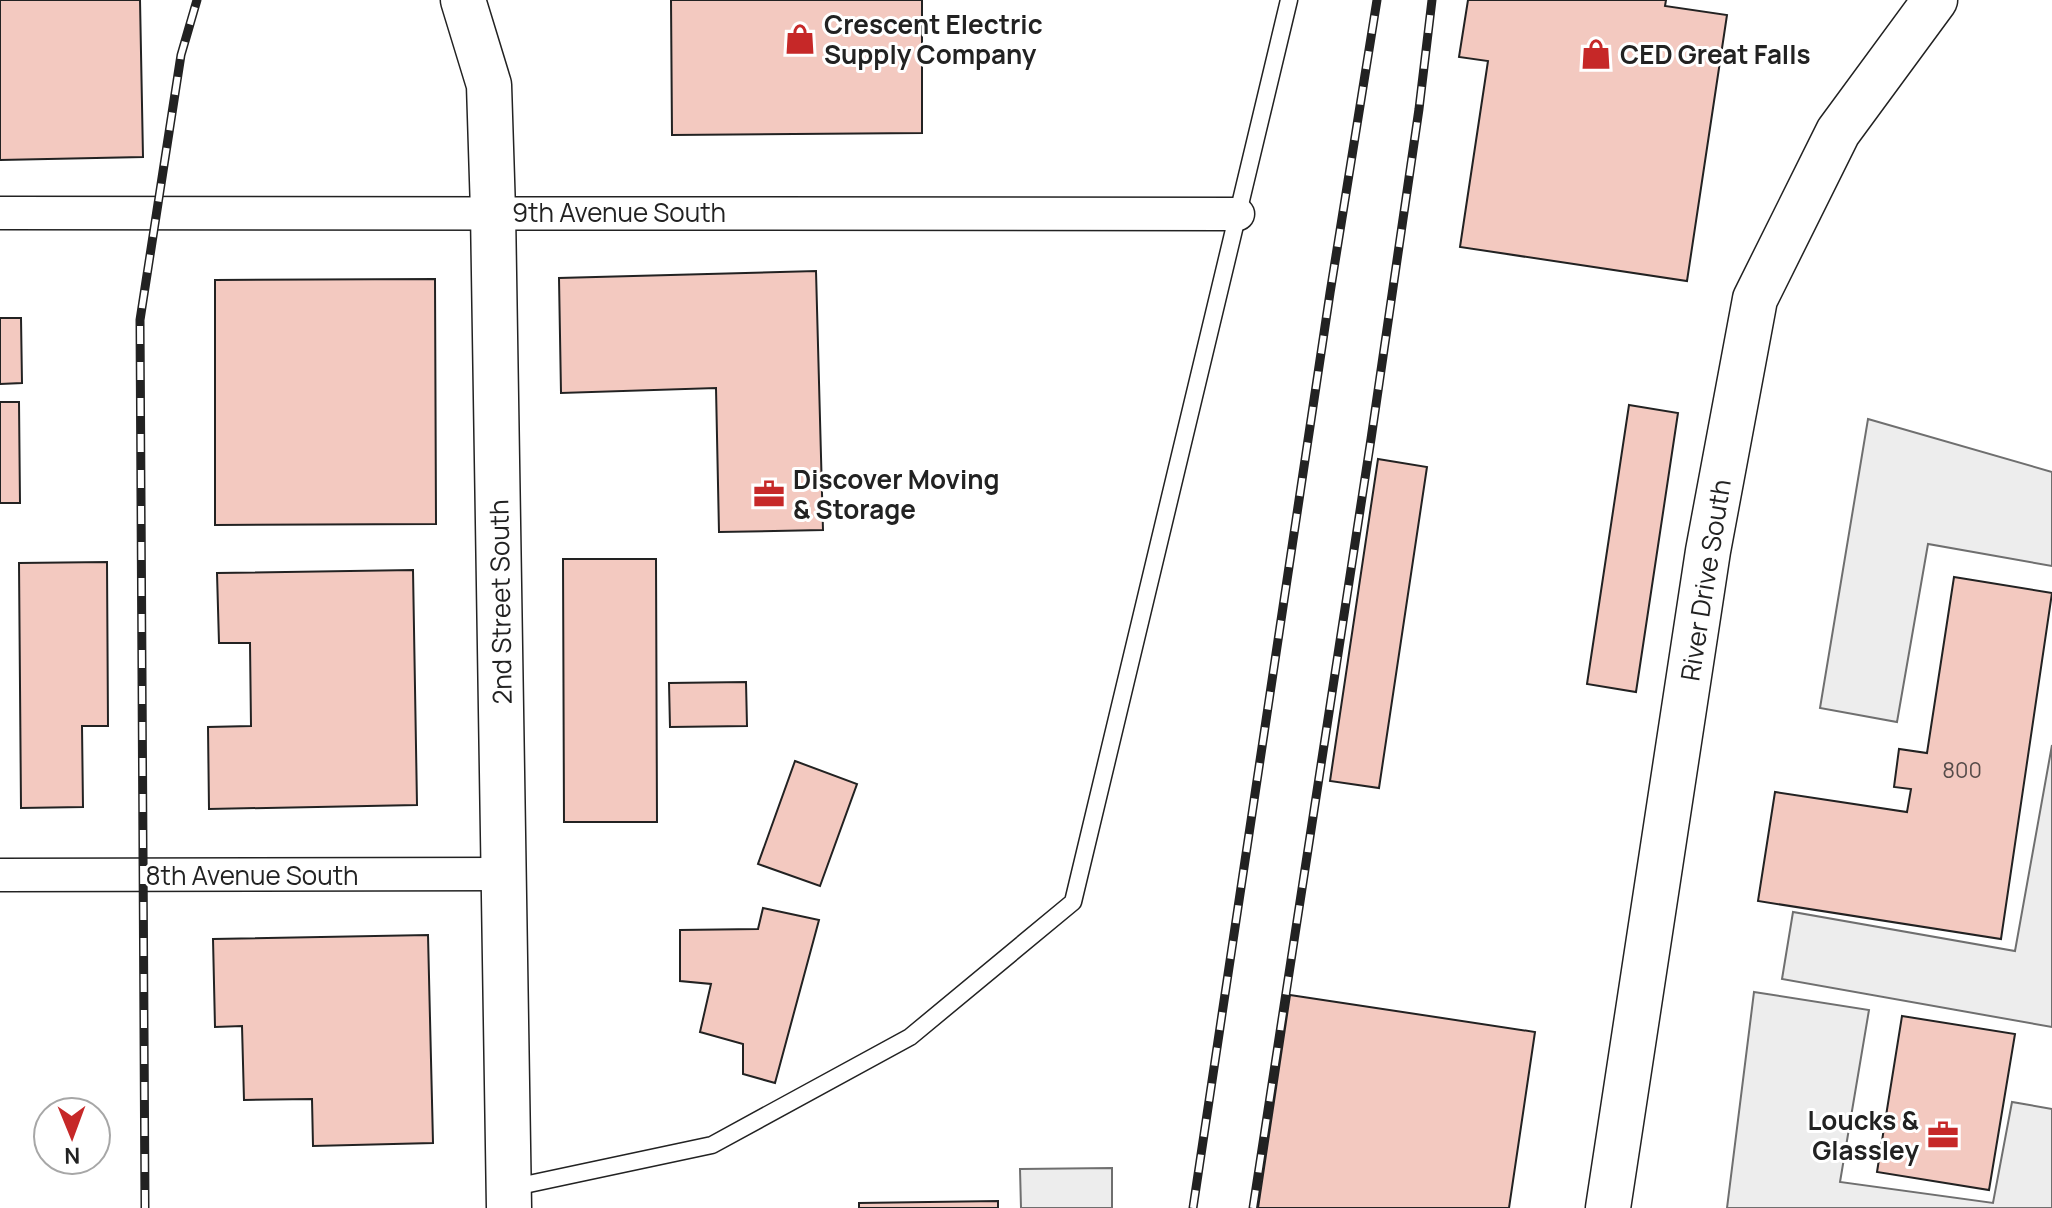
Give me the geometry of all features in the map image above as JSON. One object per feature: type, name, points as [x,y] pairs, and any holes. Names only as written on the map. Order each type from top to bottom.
[{"type":"main road","name":"2nd Street South","points":[[463,0],[489,85],[505,874],[508,1198]]},
{"type":"main road","name":"River Drive South","points":[[1608,1208],[1708,551],[1755,299],[1838,132],[1935,0]]},
{"type":"street","name":"9th Avenue South","points":[[0,213],[1238,214]]},
{"type":"street","name":"8th Avenue South","points":[[0,875],[505,874]]},
{"type":"lane","points":[[508,1198],[712,1145],[910,1037],[1073,902],[1289,0]]},
{"type":"shaded area","points":[[1868,419],[2052,472],[2052,566],[1928,544],[1897,722],[1820,708]]},
{"type":"shaded area","points":[[2052,745],[2052,1027],[1782,979],[1793,912],[2015,951]]},
{"type":"shaded area","points":[[1754,992],[1869,1010],[1840,1182],[1993,1203],[2012,1102],[2052,1109],[2052,1208],[1727,1208]]},
{"type":"shaded area","points":[[1112,1168],[1112,1208],[1021,1208],[1020,1169]]},
{"type":"building","points":[[0,0],[140,0],[143,157],[0,160]]},
{"type":"building","points":[[671,0],[922,0],[922,133],[672,135]]},
{"type":"building","points":[[1468,0],[1666,0],[1665,6],[1727,15],[1687,281],[1460,247],[1488,61],[1459,57]]},
{"type":"building","points":[[816,271],[823,530],[719,532],[716,388],[561,393],[559,278]]},
{"type":"building","points":[[435,279],[436,524],[215,525],[215,280]]},
{"type":"building","points":[[0,318],[21,318],[22,383],[0,384]]},
{"type":"building","points":[[0,402],[19,402],[20,503],[0,503]]},
{"type":"building","points":[[1629,405],[1678,413],[1636,692],[1587,684]]},
{"type":"building","points":[[1378,459],[1427,467],[1379,788],[1330,781]]},
{"type":"building","points":[[563,559],[656,559],[657,822],[564,822]]},
{"type":"building","points":[[107,562],[108,726],[82,726],[83,807],[21,808],[19,563]]},
{"type":"building","points":[[413,570],[417,805],[209,809],[208,727],[251,726],[250,643],[219,643],[217,573]]},
{"type":"building","points":[[1954,577],[2052,593],[2001,939],[1758,901],[1775,792],[1907,812],[1911,789],[1894,787],[1899,749],[1927,753]]},
{"type":"building","points":[[746,682],[747,726],[670,727],[669,683]]},
{"type":"building","points":[[795,761],[857,784],[820,886],[758,864]]},
{"type":"building","points":[[763,908],[819,920],[775,1083],[743,1074],[743,1044],[700,1032],[711,984],[680,981],[680,930],[758,929]]},
{"type":"building","points":[[428,935],[433,1143],[313,1146],[312,1099],[244,1100],[242,1026],[215,1027],[213,939]]},
{"type":"building","points":[[1290,995],[1535,1032],[1509,1208],[1258,1208]]},
{"type":"building","points":[[1902,1016],[2015,1034],[1989,1190],[1877,1172]]},
{"type":"building","points":[[998,1201],[998,1208],[859,1208],[859,1203]]},
{"type":"railway","points":[[145,1208],[140,320],[181,55],[197,0]]},
{"type":"railway","points":[[1193,1208],[1377,0]]},
{"type":"railway","points":[[1253,1208],[1371,439],[1432,0]]},
{"type":"place","name":"Crescent Electric Supply Company","points":[[800,39]]},
{"type":"place","name":"CED Great Falls","points":[[1596,54]]},
{"type":"place","name":"Discover Moving & Storage","points":[[769,494]]},
{"type":"place","name":"Loucks & Glassley","points":[[1943,1135]]}]
